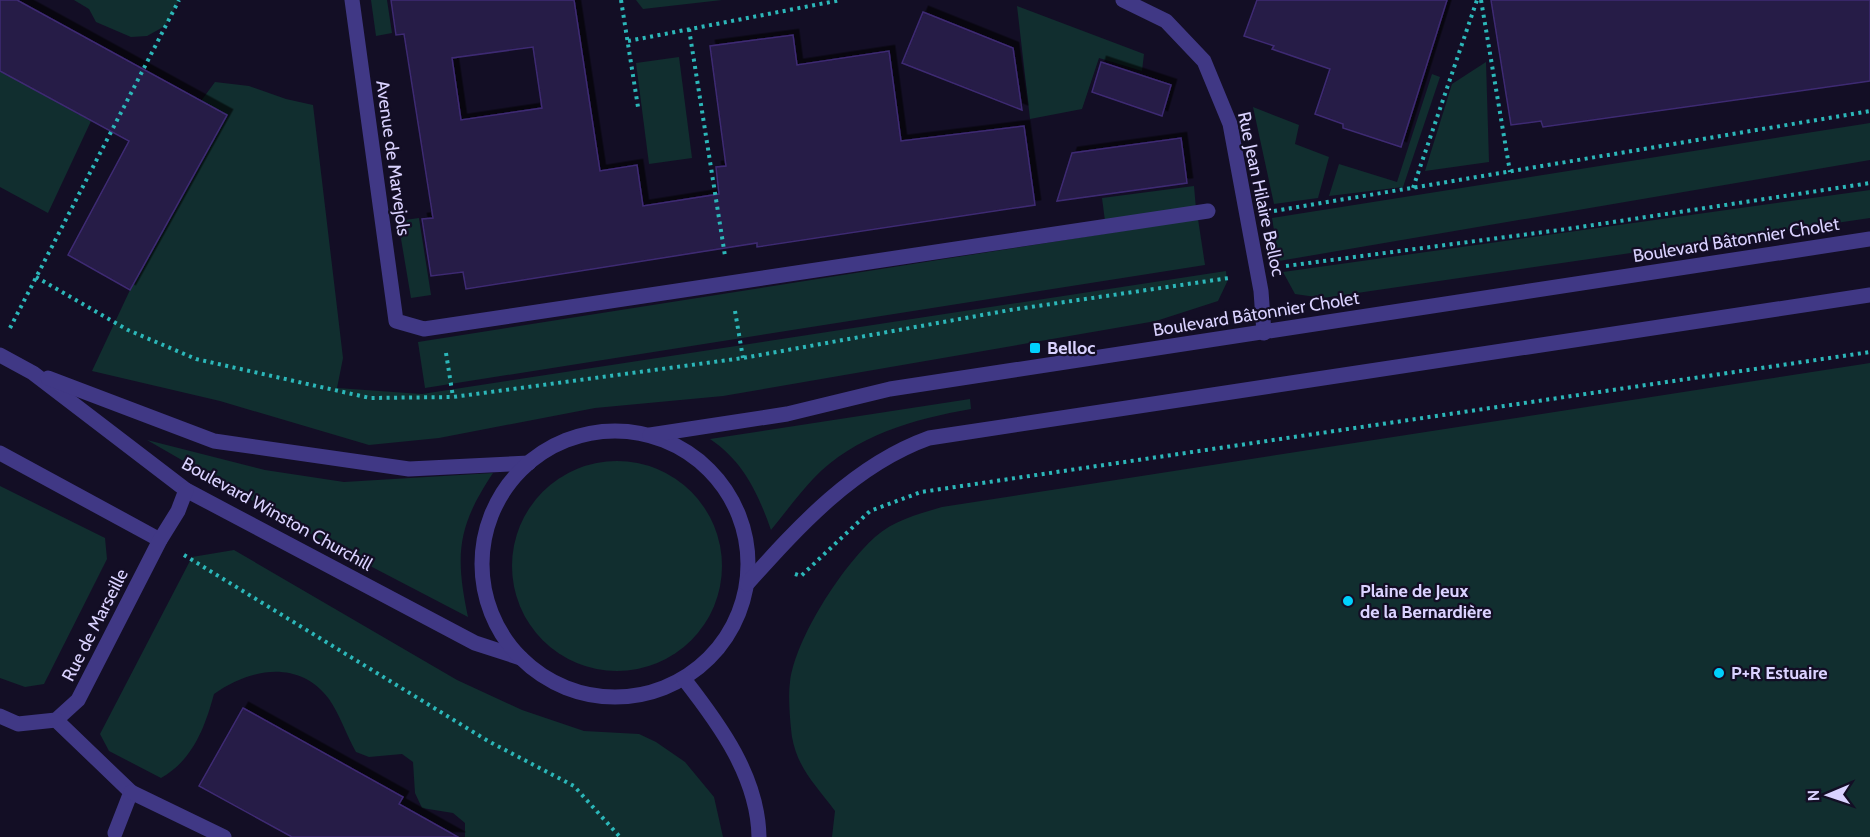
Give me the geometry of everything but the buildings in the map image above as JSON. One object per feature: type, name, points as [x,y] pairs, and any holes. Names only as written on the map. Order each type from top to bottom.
[{"type":"street","name":"Avenue de Marvejols","points":[[352,0],[396,321],[424,329],[442,326]]},
{"type":"street","name":"Rue Jean Hilaire Belloc","points":[[1123,0],[1166,21],[1204,61],[1230,124],[1257,273],[1264,333]]},
{"type":"street","points":[[442,326],[1208,211]]},
{"type":"street","name":"Boulevard Bâtonnier Cholet","points":[[650,435],[787,414],[890,389],[1870,238]]},
{"type":"street","points":[[747,584],[792,534],[872,464],[895,451],[928,438],[1870,295]]},
{"type":"street","name":"Boulevard Winston Churchill","points":[[0,355],[33,373],[214,441],[409,469],[529,463]]},
{"type":"street","name":"Boulevard Winston Churchill","points":[[33,373],[186,490],[475,643],[521,658]]},
{"type":"street","points":[[614,431],[650,435],[686,452],[707,467],[726,491],[744,531],[748,558],[747,584],[739,613],[725,640],[714,655],[684,679],[640,695],[600,697],[559,685],[521,658],[503,635],[493,616],[482,570],[485,537],[494,512],[510,483],[529,463],[552,447],[591,433],[614,431]]},
{"type":"street","points":[[0,453],[160,540]]},
{"type":"street","name":"Rue de Marseille","points":[[56,720],[78,700],[160,540],[178,511],[186,490]]},
{"type":"street","points":[[684,679],[713,716],[746,776],[758,812],[759,837]]},
{"type":"street","points":[[0,716],[18,724],[56,720],[131,792],[224,837]]},
{"type":"street","points":[[115,833],[131,792]]},
{"type":"path","points":[[5,338],[178,0]]},
{"type":"path","points":[[621,0],[638,107]]},
{"type":"path","points":[[628,41],[841,0]]},
{"type":"path","points":[[1413,188],[1477,0]]},
{"type":"path","points":[[1481,0],[1510,172]]},
{"type":"path","points":[[689,29],[743,358]]},
{"type":"path","points":[[1247,216],[1870,111]]},
{"type":"path","points":[[36,277],[128,330],[196,359],[370,399],[453,397],[743,358],[1010,310],[1257,273],[1282,267],[1567,229],[1870,183]]},
{"type":"path","points":[[442,326],[453,397]]},
{"type":"path","points":[[765,564],[801,576],[870,511],[921,492],[1870,352]]},
{"type":"path","points":[[160,540],[488,741],[574,786],[620,837]]},
{"type":"green space","points":[[74,0],[179,0],[165,26],[147,36],[131,37],[96,22],[89,9]]},
{"type":"green space","points":[[371,0],[387,0],[392,33],[376,36]]},
{"type":"green space","points":[[636,0],[722,0],[643,9]]},
{"type":"green space","points":[[1017,6],[1144,54],[1142,71],[1099,58],[1082,109],[1030,119]]},
{"type":"green space","points":[[679,57],[692,158],[649,164],[636,63]]},
{"type":"green space","points":[[1486,62],[1489,162],[1425,171],[1452,84]]},
{"type":"green space","points":[[0,71],[91,121],[48,213],[0,187]]},
{"type":"green space","points":[[1432,74],[1440,77],[1403,187],[1329,196],[1339,164],[1397,182]]},
{"type":"green space","points":[[215,82],[249,86],[286,99],[313,105],[343,358],[337,388],[422,394],[1226,271],[1227,282],[1218,301],[1156,321],[723,396],[595,408],[439,438],[369,445],[220,401],[92,371],[130,290],[226,115],[201,101]]},
{"type":"green space","points":[[1253,107],[1299,125],[1295,144],[1329,157],[1318,198],[1274,204]]},
{"type":"green space","points":[[1870,123],[1870,160],[1279,261],[1272,218]]},
{"type":"green space","points":[[1194,186],[1196,209],[1105,221],[1102,198]]},
{"type":"green space","points":[[1870,190],[1870,218],[1323,298],[1295,294],[1283,272]]},
{"type":"green space","points":[[419,218],[431,295],[411,298],[398,221]]},
{"type":"green space","points":[[1198,219],[1205,265],[425,388],[418,342]]},
{"type":"green space","name":"Plaine de Jeux de la Bernardière","points":[[1870,363],[1870,837],[832,837],[835,811],[803,768],[795,749],[790,717],[790,682],[794,664],[811,624],[835,584],[862,550],[882,531],[916,515],[942,507]]},
{"type":"green space","points":[[970,399],[971,409],[928,418],[886,431],[847,451],[813,479],[771,530],[761,503],[748,479],[732,457],[710,439]]},
{"type":"green space","points":[[147,440],[265,470],[344,482],[493,473],[472,510],[462,542],[461,576],[468,617],[328,544]]},
{"type":"green space","points":[[607,461],[627,461],[648,465],[667,473],[698,499],[710,516],[718,535],[722,566],[718,597],[710,616],[684,647],[667,659],[648,667],[627,671],[607,671],[586,667],[567,659],[536,633],[524,616],[516,597],[512,576],[512,556],[516,535],[524,516],[550,485],[567,473],[586,465]]},
{"type":"green space","points":[[0,486],[105,538],[107,559],[44,684],[25,687],[0,678]]},
{"type":"green space","points":[[234,550],[457,680],[522,710],[584,731],[639,734],[656,742],[685,762],[714,797],[723,837],[465,837],[465,823],[453,813],[422,808],[415,793],[413,762],[402,754],[369,757],[356,752],[329,699],[317,686],[289,673],[274,672],[243,678],[214,694],[196,742],[182,762],[161,778],[109,751],[100,734],[192,557]]},
{"type":"place","name":"Belloc","points":[[1035,348]]},
{"type":"place","name":"Plaine de Jeux de la Bernardière","points":[[1348,601]]},
{"type":"place","name":"P+R Estuaire","points":[[1719,673]]}]
